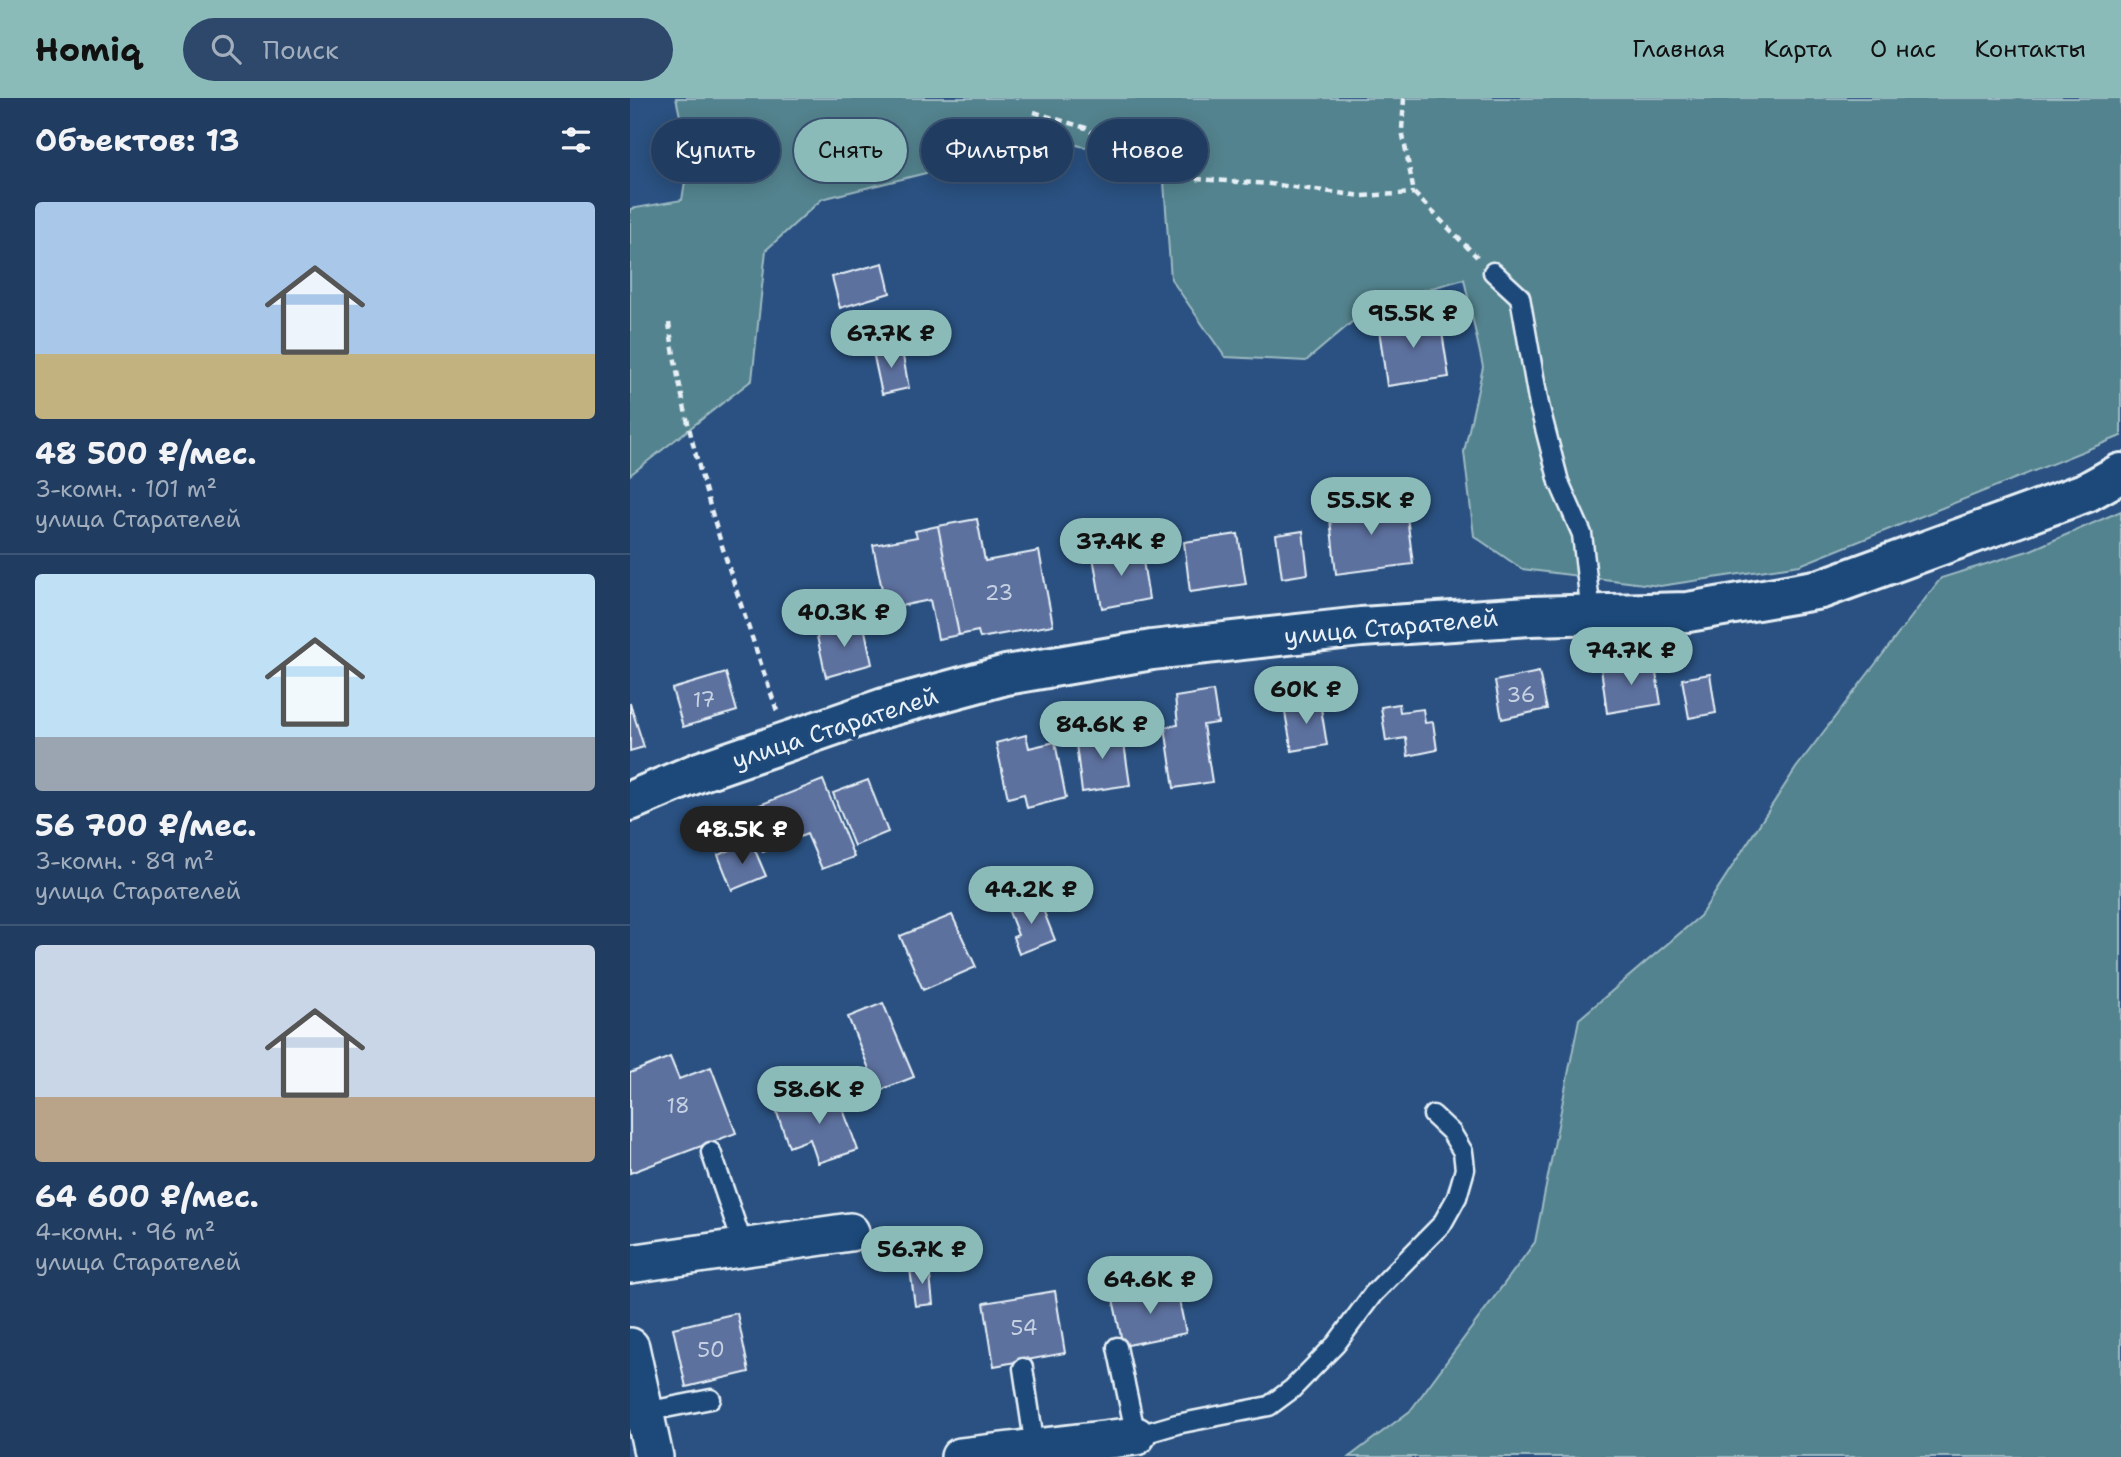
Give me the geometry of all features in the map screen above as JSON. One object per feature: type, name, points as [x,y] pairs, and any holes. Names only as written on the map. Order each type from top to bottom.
[{"type":"street","name":"улица Старателей","points":[[630,801],[787,741],[884,708],[1006,676],[1152,650],[1361,627],[1591,614],[1688,612],[1821,589],[2087,492],[2121,473]]},
{"type":"street","points":[[630,1264],[744,1248],[851,1240]]},
{"type":"street","points":[[630,1347],[654,1457]]},
{"type":"street","points":[[960,1457],[1136,1436]]},
{"type":"lane","points":[[1493,272],[1520,297],[1539,405],[1552,456],[1559,482],[1582,534],[1591,614]]},
{"type":"lane","points":[[1117,1347],[1136,1436],[1177,1424],[1269,1406],[1292,1389],[1336,1344],[1373,1294],[1442,1224],[1457,1197],[1465,1169],[1464,1152],[1451,1132],[1433,1115]]},
{"type":"lane","points":[[711,1152],[744,1248]]},
{"type":"lane","points":[[1023,1368],[1035,1448]]},
{"type":"lane","points":[[645,1412],[711,1399]]},
{"type":"path","points":[[1404,98],[1402,130],[1414,193],[1493,272]]},
{"type":"path","points":[[1034,112],[1086,128],[1153,176],[1270,184],[1363,196],[1414,193]]},
{"type":"path","points":[[669,323],[677,376],[698,465],[787,741]]},
{"type":"green space","points":[[676,98],[2121,98],[2121,436],[1800,565],[1660,586],[1522,569],[1474,536],[1464,452],[1483,367],[1464,279],[1372,305],[1306,361],[1225,357],[1171,279],[1164,182],[1208,182],[1208,119],[1087,119],[1087,148],[1073,146],[1073,119],[921,119],[921,174],[907,178],[907,119],[794,119],[794,182],[890,182],[822,199],[766,250],[752,380],[630,475],[630,209],[682,200],[685,182],[780,182],[780,119],[681,119]]},
{"type":"green space","points":[[2121,511],[2121,1457],[1349,1457],[1410,1411],[1535,1242],[1579,1019],[1700,916],[1796,768],[1941,578],[2031,550]]},
{"type":"building","points":[[883,263],[890,293],[840,308],[832,277]]},
{"type":"building","points":[[1439,313],[1449,377],[1387,386],[1378,322]]},
{"type":"building","points":[[901,346],[909,388],[882,394],[873,352]]},
{"type":"building","points":[[1405,501],[1413,564],[1336,574],[1329,510]]},
{"type":"building","points":[[977,519],[985,561],[1039,551],[1053,625],[980,638],[978,631],[959,635],[938,526]]},
{"type":"building","points":[[938,526],[959,635],[938,639],[930,600],[886,609],[873,545],[917,537],[915,531]]},
{"type":"building","points":[[1303,531],[1308,574],[1282,578],[1276,535]]},
{"type":"building","points":[[1238,534],[1246,584],[1190,592],[1184,542]]},
{"type":"building","points":[[1141,548],[1149,599],[1102,608],[1093,557]]},
{"type":"building","points":[[863,621],[872,664],[826,677],[816,632]]},
{"type":"building","points":[[1654,661],[1661,704],[1607,713],[1601,668]]},
{"type":"building","points":[[1539,672],[1547,709],[1502,719],[1495,681]]},
{"type":"building","points":[[726,673],[737,711],[683,727],[672,689]]},
{"type":"building","points":[[1710,674],[1716,713],[1689,718],[1682,679]]},
{"type":"building","points":[[1213,691],[1218,723],[1203,725],[1212,782],[1174,788],[1165,727],[1178,725],[1175,697]]},
{"type":"building","points":[[1320,702],[1327,745],[1292,751],[1284,707]]},
{"type":"building","points":[[630,703],[644,747],[630,751]]},
{"type":"building","points":[[1399,704],[1400,712],[1423,709],[1425,723],[1433,722],[1437,750],[1408,756],[1406,738],[1386,741],[1381,707]]},
{"type":"building","points":[[1122,729],[1130,785],[1082,792],[1075,736]]},
{"type":"building","points":[[1026,735],[1029,748],[1055,742],[1066,798],[1027,808],[1024,794],[1008,798],[996,743]]},
{"type":"building","points":[[823,780],[854,857],[822,869],[807,834],[763,852],[747,810]]},
{"type":"building","points":[[868,780],[888,832],[854,846],[833,793]]},
{"type":"building","points":[[751,841],[766,876],[732,890],[718,855]]},
{"type":"building","points":[[1038,897],[1055,940],[1019,954],[1013,937],[1018,935],[1008,909]]},
{"type":"building","points":[[952,915],[976,967],[923,990],[900,936]]},
{"type":"building","points":[[883,1003],[914,1077],[878,1091],[848,1017]]},
{"type":"building","points":[[670,1057],[679,1079],[711,1067],[736,1133],[630,1173],[630,1073]]},
{"type":"building","points":[[835,1088],[858,1150],[818,1163],[810,1139],[789,1147],[776,1110]]},
{"type":"building","points":[[929,1267],[933,1304],[915,1306],[910,1269]]},
{"type":"building","points":[[1176,1286],[1186,1333],[1123,1346],[1113,1299]]},
{"type":"building","points":[[1055,1291],[1065,1353],[994,1366],[984,1303]]},
{"type":"building","points":[[737,1313],[749,1372],[686,1387],[673,1328]]}]
